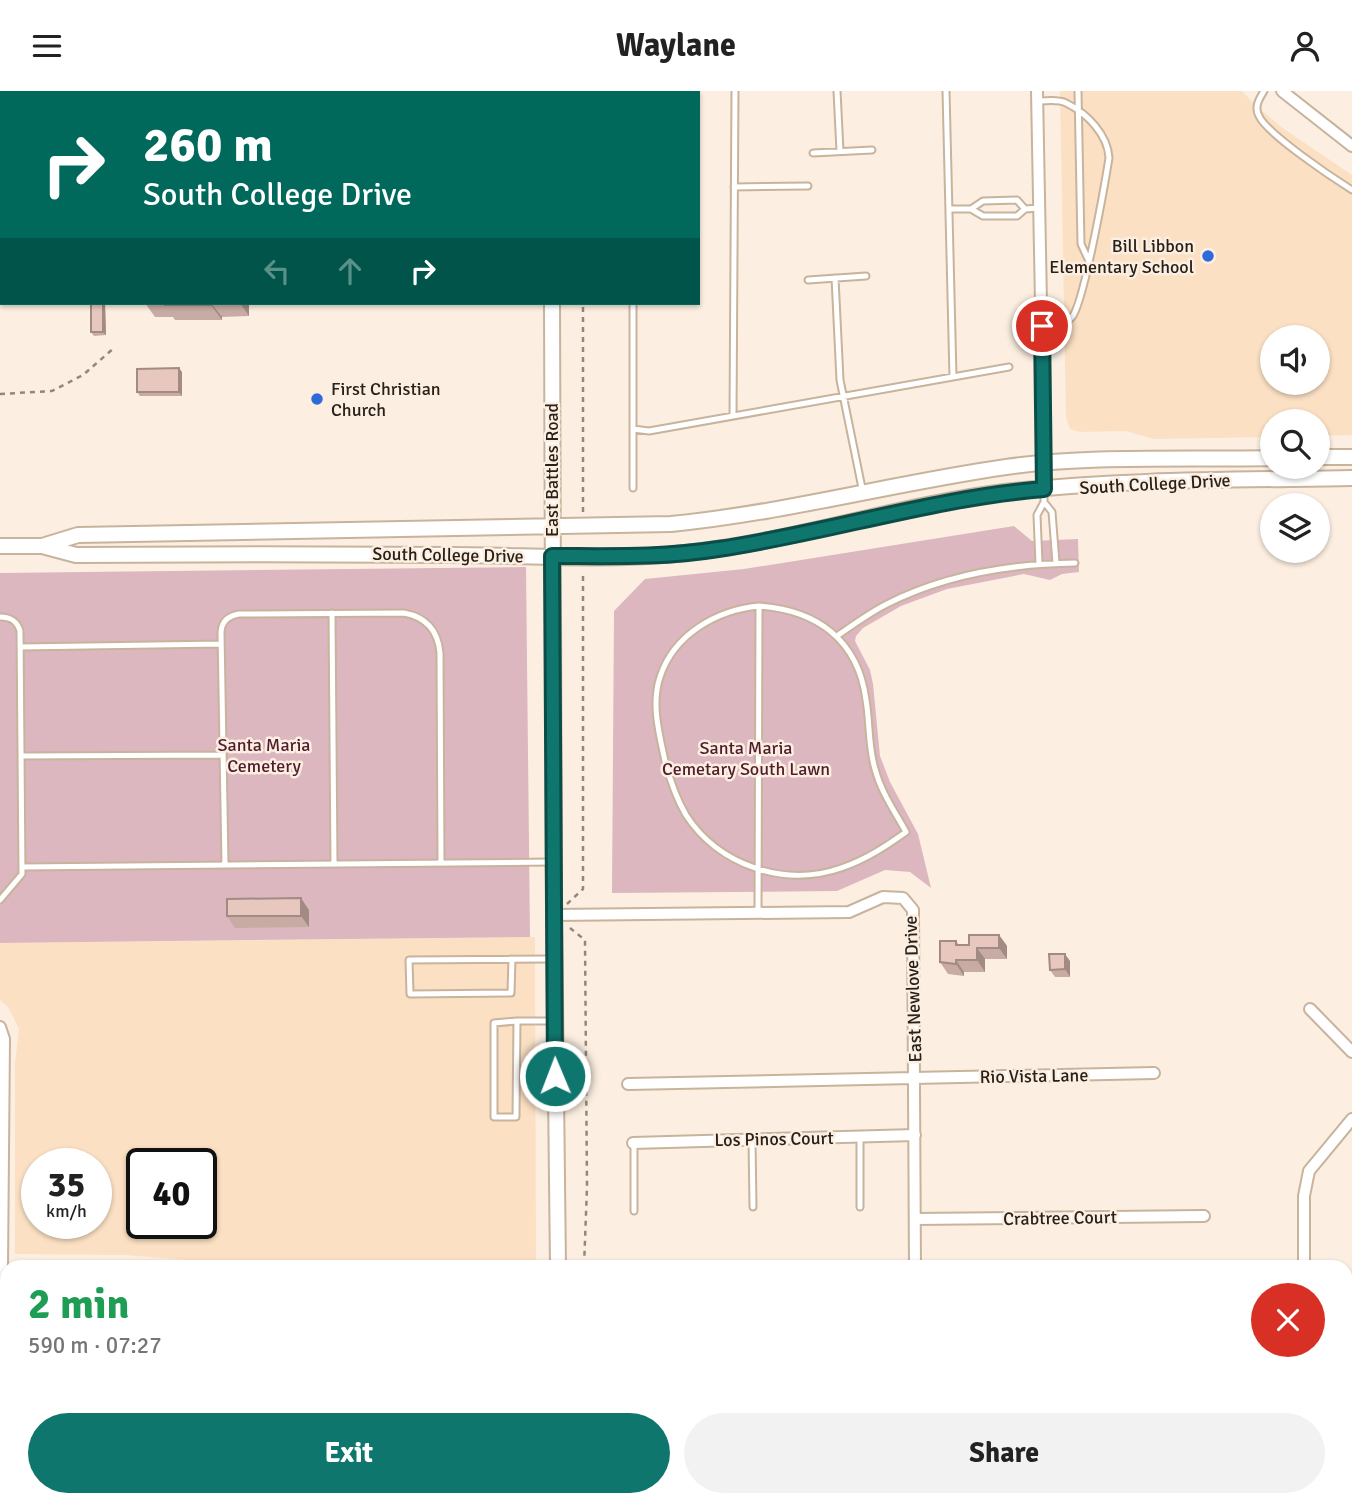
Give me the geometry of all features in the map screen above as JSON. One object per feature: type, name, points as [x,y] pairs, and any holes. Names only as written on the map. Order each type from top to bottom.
[{"type":"street","points":[[1282,91],[1352,146]]},
{"type":"street","points":[[1037,96],[1044,463]]},
{"type":"street","name":"East Battles Road","points":[[552,305],[554,1021],[558,1260]]},
{"type":"street","points":[[1330,457],[1352,457]]},
{"type":"street","name":"South College Drive","points":[[42,546],[78,535],[671,524],[712,520],[1007,467],[1044,463],[1260,458]]},
{"type":"street","name":"South College Drive","points":[[0,546],[42,546],[76,555],[640,557],[718,549],[804,534],[909,509],[1003,492],[1044,496],[1183,482],[1352,478]]},
{"type":"street","name":"East Newlove Drive","points":[[554,915],[849,912],[883,897],[903,898],[914,910],[915,1260]]},
{"type":"street","points":[[1310,1009],[1352,1052]]},
{"type":"street","points":[[0,1027],[4,1039],[2,1260]]},
{"type":"street","name":"Rio Vista Lane","points":[[628,1084],[1154,1073]]},
{"type":"street","points":[[1304,1260],[1304,1196],[1309,1171],[1352,1119]]},
{"type":"street","name":"Los Pinos Court","points":[[634,1143],[915,1135]]},
{"type":"street","name":"Crabtree Court","points":[[915,1219],[1205,1216]]},
{"type":"street","points":[[0,1484],[0,1494]]},
{"type":"lane","points":[[733,416],[735,91]]},
{"type":"lane","points":[[837,91],[840,151]]},
{"type":"lane","points":[[946,91],[953,377]]},
{"type":"lane","points":[[1078,91],[1081,244],[1089,261]]},
{"type":"lane","points":[[1264,91],[1258,100],[1259,118],[1279,137],[1352,190]]},
{"type":"lane","points":[[1037,96],[1066,103],[1093,124],[1109,148],[1084,288],[1074,315],[1064,324],[1042,326]]},
{"type":"lane","points":[[813,153],[872,149]]},
{"type":"lane","points":[[734,187],[808,186]]},
{"type":"lane","points":[[971,209],[983,201],[1017,200],[1025,209]]},
{"type":"lane","points":[[950,209],[971,209],[983,216],[1017,216],[1025,209],[1039,208]]},
{"type":"lane","points":[[808,280],[866,276]]},
{"type":"lane","points":[[835,278],[840,380],[863,493]]},
{"type":"lane","points":[[633,305],[633,488]]},
{"type":"lane","points":[[633,429],[649,431],[1009,367]]},
{"type":"lane","points":[[1039,564],[1037,515],[1044,496],[1044,463]]},
{"type":"lane","points":[[1044,496],[1052,512],[1056,563]]},
{"type":"lane","points":[[837,636],[885,605],[935,584],[1039,564],[1075,563]]},
{"type":"lane","points":[[758,913],[759,606]]},
{"type":"lane","points":[[759,606],[780,608],[819,622],[837,636],[852,654],[861,675],[875,771],[883,792],[906,832],[878,852],[840,869],[813,875],[787,875],[758,870],[726,856],[704,838],[686,815],[671,785],[658,730],[656,705],[660,677],[671,655],[687,637],[706,622],[723,613],[759,606]]},
{"type":"lane","points":[[225,865],[221,627],[230,615],[332,613],[414,615],[431,626],[439,639],[441,863]]},
{"type":"lane","points":[[332,613],[334,864]]},
{"type":"lane","points":[[0,617],[13,619],[18,624],[20,646],[22,867],[22,874],[0,900]]},
{"type":"lane","points":[[20,646],[221,644]]},
{"type":"lane","points":[[21,756],[223,755]]},
{"type":"lane","points":[[22,867],[554,862]]},
{"type":"lane","points":[[512,959],[511,993],[410,994],[409,960],[512,959],[554,959]]},
{"type":"lane","points":[[517,1021],[516,1117],[494,1117],[494,1023],[517,1021],[554,1021]]},
{"type":"lane","points":[[860,1137],[860,1207]]},
{"type":"lane","points":[[752,1139],[753,1207]]},
{"type":"lane","points":[[634,1143],[635,1211]]},
{"type":"path","points":[[582,526],[583,305]]},
{"type":"path","points":[[0,394],[52,391],[83,375],[114,348]]},
{"type":"path","points":[[582,556],[583,889],[554,915],[585,940],[587,1187],[584,1260]]},
{"type":"shaded area","name":"Bill Libbon Elementary School","points":[[1060,91],[1242,91],[1284,129],[1352,175],[1352,435],[1330,436],[1330,409],[1260,409],[1260,437],[1154,439],[1125,431],[1080,432],[1070,429],[1066,417]]},
{"type":"shaded area","points":[[535,937],[536,1260],[190,1260],[125,1255],[15,1254],[15,1063],[19,1029],[8,1007],[0,1000],[0,943]]},
{"type":"green space","name":"Santa Maria Cemetary South Lawn","points":[[1014,526],[1032,541],[1078,539],[1079,572],[1062,574],[1050,580],[1024,574],[947,589],[901,606],[863,628],[856,636],[855,641],[870,670],[873,684],[880,756],[890,782],[918,834],[931,888],[910,872],[885,870],[837,891],[612,893],[614,611],[645,579],[744,569]]},
{"type":"green space","name":"Santa Maria Cemetery","points":[[526,567],[530,937],[0,943],[0,573]]},
{"type":"building","points":[[91,305],[103,305],[103,332],[91,332]]},
{"type":"building","points":[[179,368],[179,392],[137,392],[137,369]]},
{"type":"building","points":[[301,898],[301,916],[227,916],[227,899]]},
{"type":"building","points":[[969,935],[999,935],[999,948],[977,948],[977,960],[956,960],[956,964],[940,962],[940,941],[956,941],[956,945],[969,945]]},
{"type":"building","points":[[1049,954],[1065,954],[1065,969],[1050,970]]},
{"type":"place","name":"Bill Libbon Elementary School","points":[[1208,256]]},
{"type":"place","name":"First Christian Church","points":[[317,399]]},
{"type":"route","points":[[555,1076],[552,556],[640,557],[718,549],[804,534],[909,509],[1003,492],[1044,489],[1042,326]]}]
